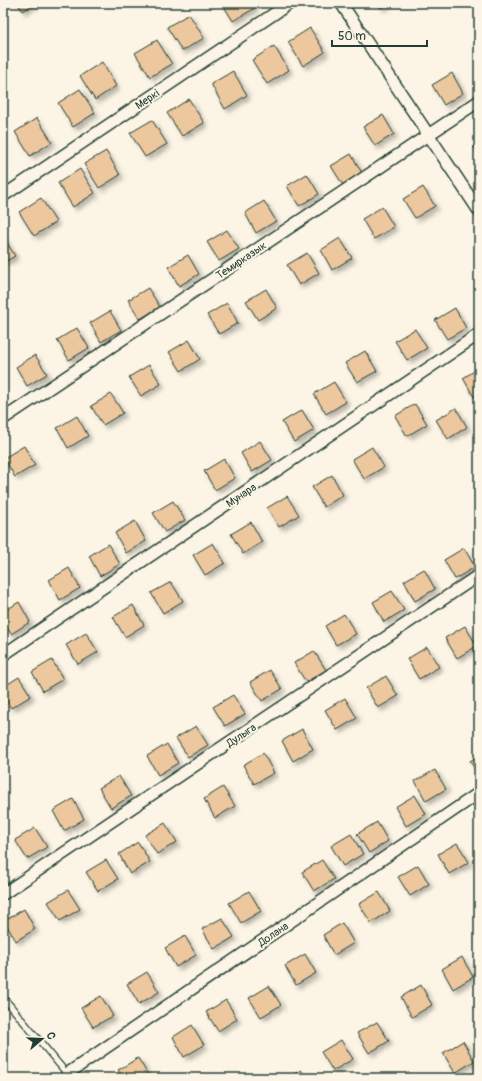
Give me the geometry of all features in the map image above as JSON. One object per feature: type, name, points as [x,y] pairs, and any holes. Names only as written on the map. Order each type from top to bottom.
[{"type":"street","name":"Меркі","points":[[3,196],[290,3]]},
{"type":"street","points":[[341,3],[479,210]]},
{"type":"street","name":"Темирказык","points":[[3,418],[479,101]]},
{"type":"street","name":"Мунара","points":[[3,655],[479,334]]},
{"type":"street","name":"Дулыга","points":[[3,894],[479,575]]},
{"type":"street","name":"Долана","points":[[68,1076],[479,793]]},
{"type":"lane","points":[[3,997],[68,1076]]},
{"type":"building","points":[[17,3],[36,3],[23,11]]},
{"type":"building","points":[[222,3],[252,3],[255,8],[233,21]]},
{"type":"building","points":[[378,3],[388,3],[381,8]]},
{"type":"building","points":[[189,14],[204,38],[182,51],[167,27]]},
{"type":"building","points":[[310,28],[325,52],[303,66],[288,42]]},
{"type":"building","points":[[157,40],[172,64],[150,77],[135,53]]},
{"type":"building","points":[[274,46],[289,70],[267,84],[252,60]]},
{"type":"building","points":[[102,62],[116,86],[95,100],[80,76]]},
{"type":"building","points":[[233,71],[247,95],[225,109],[211,84]]},
{"type":"building","points":[[452,73],[463,93],[444,105],[432,85]]},
{"type":"building","points":[[80,89],[95,113],[73,127],[58,103]]},
{"type":"building","points":[[189,99],[204,123],[182,136],[167,113]]},
{"type":"building","points":[[383,115],[394,134],[375,146],[363,127]]},
{"type":"building","points":[[37,118],[52,142],[30,156],[15,132]]},
{"type":"building","points":[[152,120],[167,144],[145,157],[130,133]]},
{"type":"building","points":[[479,144],[479,157],[474,147]]},
{"type":"building","points":[[106,151],[120,175],[99,188],[84,164]]},
{"type":"building","points":[[351,154],[362,173],[343,185],[331,166]]},
{"type":"building","points":[[80,169],[95,193],[73,207],[58,183]]},
{"type":"building","points":[[307,174],[319,194],[299,206],[287,186]]},
{"type":"building","points":[[423,187],[435,206],[415,218],[403,199]]},
{"type":"building","points":[[41,198],[56,222],[34,236],[19,212]]},
{"type":"building","points":[[264,201],[276,221],[256,233],[245,213]]},
{"type":"building","points":[[382,207],[394,227],[374,239],[362,219]]},
{"type":"building","points":[[227,230],[239,249],[219,261],[207,242]]},
{"type":"building","points":[[3,236],[15,256],[3,263]]},
{"type":"building","points":[[340,238],[352,258],[332,270],[321,250]]},
{"type":"building","points":[[307,253],[319,273],[299,285],[287,265]]},
{"type":"building","points":[[188,255],[199,274],[179,286],[168,267]]},
{"type":"building","points":[[148,288],[160,307],[140,319],[128,300]]},
{"type":"building","points":[[266,289],[277,308],[258,320],[246,301]]},
{"type":"building","points":[[227,303],[238,323],[219,334],[207,315]]},
{"type":"building","points":[[455,308],[466,328],[447,339],[435,320]]},
{"type":"building","points":[[110,311],[121,330],[101,342],[90,323]]},
{"type":"building","points":[[77,328],[89,348],[69,360],[57,340]]},
{"type":"building","points":[[415,329],[427,348],[407,360],[395,341]]},
{"type":"building","points":[[189,340],[200,359],[181,371],[169,352]]},
{"type":"building","points":[[365,351],[377,371],[357,382],[345,363]]},
{"type":"building","points":[[35,355],[47,374],[27,386],[16,367]]},
{"type":"building","points":[[149,365],[161,384],[141,396],[129,377]]},
{"type":"building","points":[[479,368],[479,395],[474,397],[463,378]]},
{"type":"building","points":[[334,382],[346,402],[326,414],[314,394]]},
{"type":"building","points":[[111,394],[123,413],[103,425],[91,406]]},
{"type":"building","points":[[415,404],[427,424],[407,436],[395,416]]},
{"type":"building","points":[[456,408],[467,427],[448,439],[436,420]]},
{"type":"building","points":[[302,410],[314,430],[294,442],[282,422]]},
{"type":"building","points":[[77,416],[88,436],[68,448],[57,428]]},
{"type":"building","points":[[260,441],[272,460],[252,472],[241,453]]},
{"type":"building","points":[[24,446],[35,465],[15,477],[4,458]]},
{"type":"building","points":[[372,447],[384,467],[364,479],[352,459]]},
{"type":"building","points":[[224,459],[235,478],[215,490],[204,471]]},
{"type":"building","points":[[332,475],[343,495],[324,507],[312,487]]},
{"type":"building","points":[[287,496],[299,515],[279,527],[267,508]]},
{"type":"building","points":[[173,501],[185,520],[165,532],[153,513]]},
{"type":"building","points":[[135,521],[146,541],[126,553],[115,533]]},
{"type":"building","points":[[251,522],[262,542],[243,554],[231,534]]},
{"type":"building","points":[[213,543],[225,563],[205,575],[193,555]]},
{"type":"building","points":[[108,544],[120,564],[100,576],[89,556]]},
{"type":"building","points":[[464,548],[475,567],[455,579],[444,560]]},
{"type":"building","points":[[69,568],[80,588],[60,600],[49,580]]},
{"type":"building","points":[[424,569],[435,589],[415,601],[404,581]]},
{"type":"building","points":[[171,582],[183,601],[163,613],[151,593]]},
{"type":"building","points":[[392,591],[404,610],[384,622],[373,602]]},
{"type":"building","points":[[19,602],[30,622],[11,634],[3,621],[3,612]]},
{"type":"building","points":[[133,605],[144,625],[125,637],[113,617]]},
{"type":"building","points":[[344,614],[356,634],[336,645],[325,626]]},
{"type":"building","points":[[465,626],[477,646],[457,658],[445,638]]},
{"type":"building","points":[[86,633],[98,652],[78,664],[66,645]]},
{"type":"building","points":[[427,647],[439,667],[419,679],[407,659]]},
{"type":"building","points":[[314,651],[326,670],[306,682],[294,663]]},
{"type":"building","points":[[52,660],[63,679],[43,691],[32,672]]},
{"type":"building","points":[[270,670],[282,689],[262,701],[250,682]]},
{"type":"building","points":[[386,676],[398,696],[378,708],[366,688]]},
{"type":"building","points":[[19,677],[31,696],[11,708],[3,695],[3,687]]},
{"type":"building","points":[[233,695],[245,714],[225,726],[213,707]]},
{"type":"building","points":[[345,698],[357,718],[337,730],[325,710]]},
{"type":"building","points":[[196,726],[208,745],[188,757],[176,738]]},
{"type":"building","points":[[302,729],[313,749],[293,761],[282,741]]},
{"type":"building","points":[[167,744],[178,763],[158,775],[147,756]]},
{"type":"building","points":[[263,753],[274,773],[254,784],[243,765]]},
{"type":"building","points":[[479,755],[479,776],[470,761]]},
{"type":"building","points":[[435,770],[446,789],[426,801],[415,781]]},
{"type":"building","points":[[119,776],[131,796],[111,808],[99,788]]},
{"type":"building","points":[[223,787],[235,806],[215,818],[204,799]]},
{"type":"building","points":[[415,795],[426,814],[406,826],[395,807]]},
{"type":"building","points":[[73,799],[84,819],[64,831],[53,811]]},
{"type":"building","points":[[377,822],[388,841],[369,853],[357,834]]},
{"type":"building","points":[[165,823],[177,842],[157,854],[145,835]]},
{"type":"building","points":[[35,828],[47,847],[27,859],[15,840]]},
{"type":"building","points":[[351,834],[363,854],[343,866],[331,846]]},
{"type":"building","points":[[138,842],[150,862],[130,874],[119,854]]},
{"type":"building","points":[[457,843],[469,862],[449,874],[438,854]]},
{"type":"building","points":[[106,860],[118,879],[98,891],[86,872]]},
{"type":"building","points":[[322,860],[334,879],[314,891],[302,872]]},
{"type":"building","points":[[418,865],[429,884],[410,896],[398,877]]},
{"type":"building","points":[[68,890],[80,909],[60,921],[48,902]]},
{"type":"building","points":[[249,891],[261,911],[241,923],[229,903]]},
{"type":"building","points":[[379,892],[390,911],[371,923],[359,904]]},
{"type":"building","points":[[24,909],[35,929],[16,941],[4,921]]},
{"type":"building","points":[[222,918],[234,937],[214,949],[202,929]]},
{"type":"building","points":[[342,923],[354,943],[334,955],[323,935]]},
{"type":"building","points":[[185,936],[196,955],[176,967],[165,948]]},
{"type":"building","points":[[305,954],[316,973],[296,985],[285,966]]},
{"type":"building","points":[[462,957],[473,977],[453,989],[442,969]]},
{"type":"building","points":[[147,972],[159,992],[139,1004],[127,984]]},
{"type":"building","points":[[421,985],[432,1005],[412,1017],[401,997]]},
{"type":"building","points":[[269,986],[281,1005],[261,1017],[249,998]]},
{"type":"building","points":[[101,996],[113,1016],[93,1027],[81,1008]]},
{"type":"building","points":[[226,1000],[237,1019],[218,1031],[206,1012]]},
{"type":"building","points":[[377,1022],[389,1041],[369,1053],[357,1033]]},
{"type":"building","points":[[192,1025],[204,1045],[184,1057],[173,1037]]},
{"type":"building","points":[[341,1040],[353,1059],[333,1071],[321,1052]]},
{"type":"building","points":[[463,1041],[474,1061],[455,1073],[443,1053]]},
{"type":"building","points":[[138,1058],[150,1078],[123,1078],[118,1070]]},
{"type":"building","points":[[301,1070],[307,1078],[287,1078]]}]
